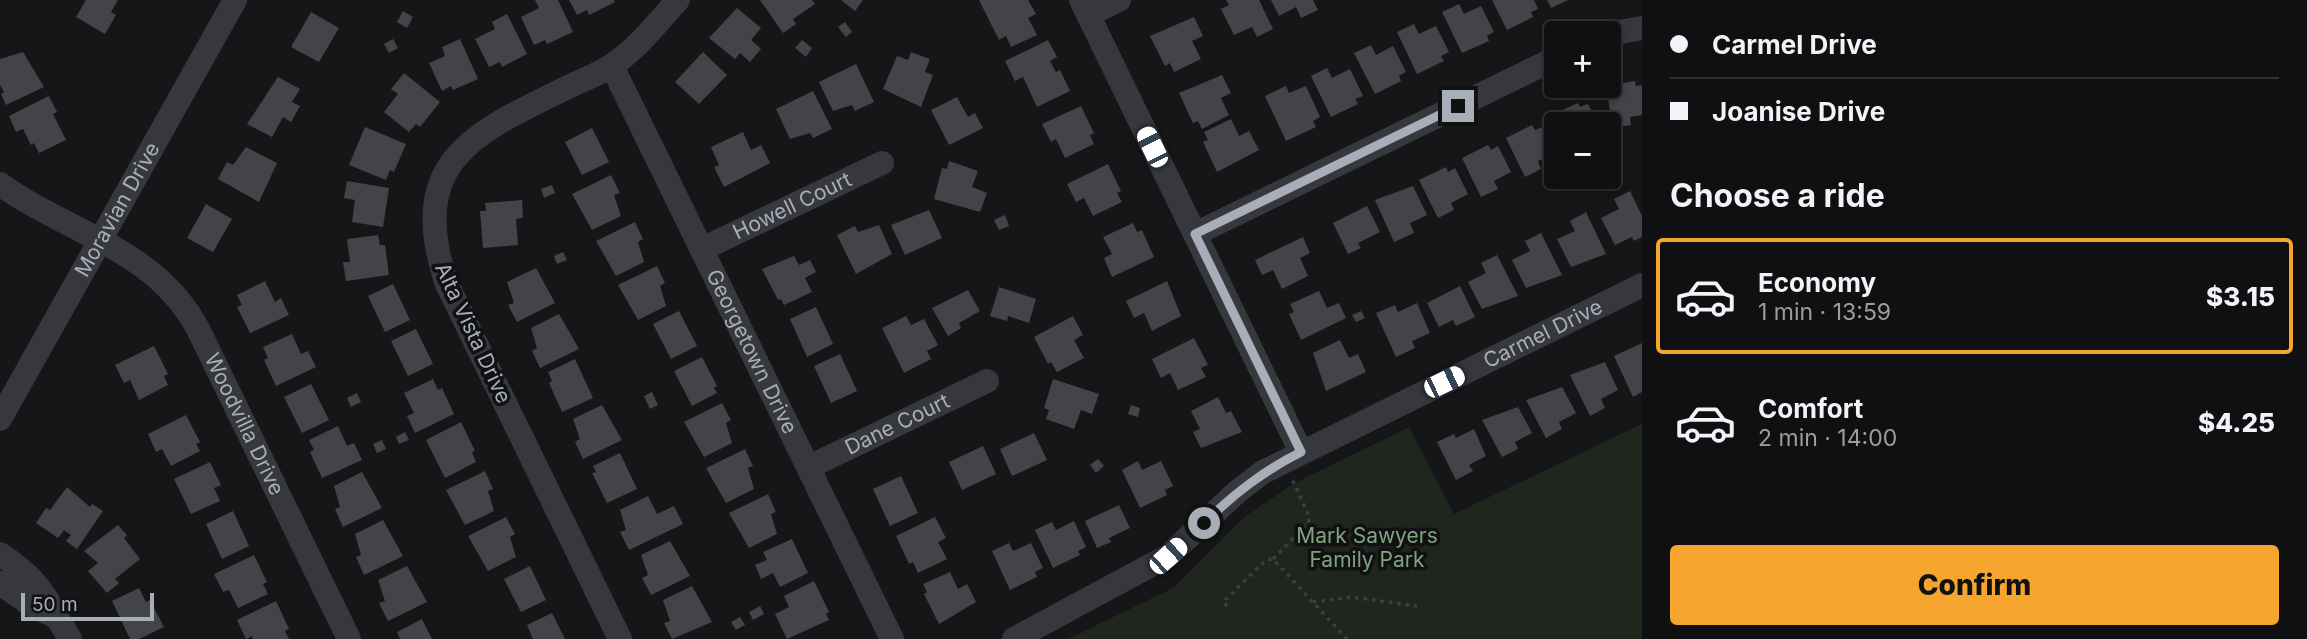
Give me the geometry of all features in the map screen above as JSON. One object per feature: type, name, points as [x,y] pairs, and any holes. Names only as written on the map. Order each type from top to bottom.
[{"type":"street","name":"Moravian Drive","points":[[0,419],[235,0]]},
{"type":"street","name":"Alta Vista Drive","points":[[620,639],[446,282],[436,251],[436,200],[447,171],[469,141],[487,127],[612,66],[650,32],[678,0]]},
{"type":"street","points":[[1119,0],[1084,8],[1195,234],[1295,463]]},
{"type":"street","points":[[1621,31],[1642,27]]},
{"type":"street","points":[[1195,234],[1544,64]]},
{"type":"street","name":"Georgetown Drive","points":[[612,66],[892,639]]},
{"type":"street","name":"Howell Court","points":[[702,249],[882,163]]},
{"type":"street","name":"Woodvilla Drive","points":[[0,184],[102,240],[166,283],[187,308],[349,639]]},
{"type":"street","name":"Carmel Drive","points":[[1014,639],[1147,570],[1168,556],[1238,491],[1263,472],[1295,463],[1642,285]]},
{"type":"street","name":"Dane Court","points":[[809,467],[987,381]]},
{"type":"street","points":[[0,554],[29,573],[44,592],[70,639]]},
{"type":"street","points":[[0,583],[31,605],[57,617]]},
{"type":"path","points":[[1227,606],[1223,602],[1308,523],[1310,517],[1295,463]]},
{"type":"path","points":[[1272,559],[1348,639]]},
{"type":"path","points":[[1313,603],[1352,597],[1418,606]]},
{"type":"green space","name":"Mark Sawyers Family Park","points":[[1642,424],[1642,639],[1068,639],[1173,588],[1243,518],[1293,484],[1409,427],[1454,514]]},
{"type":"building","points":[[86,0],[118,0],[111,12],[116,15],[105,34],[76,17]]},
{"type":"building","points":[[535,0],[558,0],[573,32],[547,44],[545,40],[534,45],[521,17],[539,8]]},
{"type":"building","points":[[569,0],[615,2],[589,15],[587,10],[577,15]]},
{"type":"building","points":[[760,0],[812,0],[815,4],[793,19],[796,24],[783,33]]},
{"type":"building","points":[[841,0],[863,0],[855,11]]},
{"type":"building","points":[[979,0],[1028,0],[1036,14],[1028,18],[1037,35],[1011,47],[1006,36],[999,40]]},
{"type":"building","points":[[1226,0],[1259,0],[1273,29],[1257,37],[1252,27],[1234,35],[1221,9],[1229,5]]},
{"type":"building","points":[[1271,0],[1313,0],[1318,10],[1301,18],[1296,7],[1279,16]]},
{"type":"building","points":[[1492,0],[1534,0],[1538,9],[1531,12],[1533,17],[1507,30]]},
{"type":"building","points":[[1547,0],[1568,0],[1551,8]]},
{"type":"building","points":[[1459,4],[1464,14],[1481,6],[1494,32],[1487,36],[1489,41],[1462,53],[1442,12]]},
{"type":"building","points":[[737,8],[761,28],[751,40],[761,49],[750,62],[740,53],[735,59],[709,38]]},
{"type":"building","points":[[403,11],[413,17],[407,28],[397,22]]},
{"type":"building","points":[[311,12],[339,28],[319,62],[291,47]]},
{"type":"building","points":[[507,14],[527,54],[502,67],[500,62],[489,67],[475,39],[495,29],[492,22]]},
{"type":"building","points":[[1194,17],[1203,36],[1192,41],[1201,59],[1174,72],[1170,63],[1165,66],[1150,36]]},
{"type":"building","points":[[845,22],[852,32],[846,37],[838,27]]},
{"type":"building","points":[[1414,24],[1419,34],[1436,26],[1449,52],[1441,56],[1444,61],[1417,74],[1397,32]]},
{"type":"building","points":[[393,39],[398,48],[389,53],[384,44]]},
{"type":"building","points":[[460,39],[478,79],[453,90],[451,86],[442,91],[429,63],[445,56],[442,47]]},
{"type":"building","points":[[802,40],[812,48],[806,57],[795,48]]},
{"type":"building","points":[[1048,40],[1057,57],[1050,61],[1056,72],[1060,70],[1070,91],[1037,107],[1023,77],[1015,81],[1005,61]]},
{"type":"building","points":[[1371,45],[1376,55],[1393,46],[1406,72],[1399,76],[1401,81],[1375,94],[1354,53]]},
{"type":"building","points":[[23,52],[44,87],[6,105],[1,94],[4,92],[0,85],[0,59]]},
{"type":"building","points":[[703,52],[727,75],[699,104],[675,82]]},
{"type":"building","points":[[911,52],[930,59],[925,72],[933,75],[921,107],[883,89],[897,56],[908,60]]},
{"type":"building","points":[[856,64],[874,102],[855,111],[852,105],[833,111],[819,82]]},
{"type":"building","points":[[1327,68],[1332,78],[1350,69],[1363,96],[1355,99],[1358,104],[1331,117],[1311,76]]},
{"type":"building","points":[[404,73],[440,102],[420,127],[416,124],[409,132],[384,112],[398,94],[391,89]]},
{"type":"building","points":[[1222,75],[1231,93],[1221,98],[1229,115],[1202,129],[1198,121],[1193,123],[1179,93]]},
{"type":"building","points":[[278,77],[300,89],[292,102],[300,106],[291,122],[283,117],[272,137],[247,124]]},
{"type":"building","points":[[1635,81],[1636,86],[1642,85],[1642,115],[1630,117],[1631,125],[1621,127],[1621,112],[1610,112],[1608,98],[1621,98],[1621,83]]},
{"type":"building","points":[[1286,86],[1289,93],[1306,86],[1320,117],[1313,121],[1316,127],[1286,141],[1265,96]]},
{"type":"building","points":[[813,91],[832,129],[813,138],[810,133],[790,139],[776,109]]},
{"type":"building","points":[[49,96],[57,112],[53,114],[66,140],[39,153],[34,143],[31,145],[23,129],[16,132],[9,116]]},
{"type":"building","points":[[957,97],[968,117],[975,113],[983,128],[949,145],[931,110]]},
{"type":"building","points":[[1578,103],[1580,107],[1588,104],[1592,112],[1558,112]]},
{"type":"building","points":[[1081,106],[1094,133],[1090,135],[1094,144],[1065,158],[1056,139],[1051,142],[1042,124]]},
{"type":"building","points":[[1231,119],[1239,136],[1249,131],[1259,150],[1217,172],[1203,142],[1208,140],[1204,132]]},
{"type":"building","points":[[1532,125],[1535,130],[1542,127],[1544,158],[1538,161],[1541,169],[1525,177],[1506,138]]},
{"type":"building","points":[[365,127],[406,144],[394,172],[390,170],[386,180],[349,165]]},
{"type":"building","points":[[592,128],[609,162],[582,175],[565,142]]},
{"type":"building","points":[[743,132],[751,150],[761,145],[770,163],[724,187],[714,167],[719,165],[711,147]]},
{"type":"building","points":[[1488,145],[1491,150],[1498,146],[1511,172],[1494,181],[1498,189],[1481,197],[1462,158]]},
{"type":"building","points":[[246,147],[277,163],[259,202],[218,179],[227,162],[233,165]]},
{"type":"building","points":[[949,161],[978,171],[972,187],[987,193],[980,212],[934,199],[942,168],[947,169]]},
{"type":"building","points":[[1108,164],[1121,191],[1117,193],[1122,202],[1093,216],[1084,198],[1076,202],[1067,184]]},
{"type":"building","points":[[1446,167],[1448,172],[1455,168],[1468,194],[1451,203],[1454,210],[1438,218],[1419,180]]},
{"type":"building","points":[[611,175],[620,193],[614,195],[621,216],[592,230],[572,194]]},
{"type":"building","points":[[347,181],[389,188],[383,227],[352,222],[355,200],[344,198]]},
{"type":"building","points":[[552,185],[555,193],[544,198],[541,189]]},
{"type":"building","points":[[1413,186],[1427,215],[1410,223],[1414,233],[1394,242],[1375,200]]},
{"type":"building","points":[[1630,191],[1642,216],[1642,237],[1634,241],[1632,237],[1615,245],[1601,218],[1619,209],[1614,199]]},
{"type":"building","points":[[522,200],[523,218],[516,219],[518,245],[483,248],[480,211],[486,211],[485,203]]},
{"type":"building","points":[[206,204],[232,219],[213,252],[187,238]]},
{"type":"building","points":[[1367,206],[1380,232],[1358,243],[1361,248],[1348,254],[1333,223]]},
{"type":"building","points":[[929,210],[942,238],[905,255],[891,225]]},
{"type":"building","points":[[1586,212],[1606,254],[1571,267],[1557,239],[1575,231],[1570,221]]},
{"type":"building","points":[[1005,215],[1009,226],[999,230],[994,220]]},
{"type":"building","points":[[635,222],[643,239],[638,242],[644,262],[616,276],[596,241]]},
{"type":"building","points":[[1133,223],[1137,232],[1142,230],[1154,257],[1112,277],[1104,258],[1112,254],[1103,237]]},
{"type":"building","points":[[879,225],[892,254],[856,274],[837,235],[855,226],[858,232]]},
{"type":"building","points":[[1541,233],[1562,275],[1526,288],[1512,260],[1530,251],[1525,241]]},
{"type":"building","points":[[378,235],[380,245],[385,245],[389,275],[346,281],[343,262],[350,262],[347,239]]},
{"type":"building","points":[[1303,237],[1310,253],[1300,258],[1308,276],[1282,289],[1273,270],[1262,275],[1255,260]]},
{"type":"building","points":[[563,252],[567,260],[557,264],[554,256]]},
{"type":"building","points":[[1497,255],[1518,296],[1482,309],[1468,282],[1486,273],[1481,263]]},
{"type":"building","points":[[794,256],[799,265],[810,260],[816,272],[805,278],[812,292],[784,305],[781,299],[778,300],[762,269]]},
{"type":"building","points":[[657,266],[665,283],[660,286],[666,306],[638,320],[618,285]]},
{"type":"building","points":[[536,268],[555,303],[517,322],[508,305],[514,303],[507,282]]},
{"type":"building","points":[[265,281],[275,302],[281,298],[289,315],[250,333],[237,307],[242,305],[237,295]]},
{"type":"building","points":[[1167,281],[1181,316],[1152,331],[1144,313],[1134,318],[1126,301]]},
{"type":"building","points":[[393,284],[410,320],[385,332],[368,296]]},
{"type":"building","points":[[1460,286],[1475,317],[1456,326],[1453,320],[1439,327],[1427,303]]},
{"type":"building","points":[[999,287],[1036,299],[1029,323],[1008,316],[1007,321],[990,316]]},
{"type":"building","points":[[968,290],[980,311],[959,323],[961,328],[948,336],[932,308]]},
{"type":"building","points":[[1319,291],[1327,308],[1339,303],[1346,318],[1301,340],[1289,314],[1294,312],[1290,304]]},
{"type":"building","points":[[1417,303],[1430,333],[1412,341],[1415,348],[1396,357],[1376,313],[1395,305],[1398,312]]},
{"type":"building","points":[[816,307],[833,344],[807,357],[790,319]]},
{"type":"building","points":[[679,311],[697,346],[671,359],[653,324]]},
{"type":"building","points":[[1361,311],[1365,318],[1356,322],[1352,315]]},
{"type":"building","points":[[559,314],[579,349],[540,368],[532,351],[537,348],[531,328]]},
{"type":"building","points":[[906,316],[911,325],[924,319],[938,345],[927,351],[931,359],[904,373],[882,328]]},
{"type":"building","points":[[1073,316],[1083,335],[1074,340],[1084,358],[1057,372],[1051,362],[1048,364],[1034,337]]},
{"type":"building","points":[[416,329],[433,364],[408,376],[391,341]]},
{"type":"building","points":[[292,334],[301,354],[308,351],[316,367],[276,386],[264,360],[268,358],[263,347]]},
{"type":"building","points":[[1194,338],[1208,365],[1201,368],[1206,377],[1178,390],[1170,373],[1161,378],[1152,359]]},
{"type":"building","points":[[1340,340],[1349,358],[1358,354],[1366,372],[1326,391],[1313,353]]},
{"type":"building","points":[[1642,343],[1642,392],[1633,397],[1614,356]]},
{"type":"building","points":[[154,346],[168,374],[164,376],[168,385],[139,400],[130,380],[124,383],[115,365]]},
{"type":"building","points":[[840,354],[857,391],[831,403],[814,366]]},
{"type":"building","points":[[702,357],[717,386],[714,388],[717,393],[692,406],[674,371]]},
{"type":"building","points":[[575,359],[593,398],[562,412],[549,383],[552,381],[548,372]]},
{"type":"building","points":[[1605,362],[1618,390],[1601,399],[1605,408],[1590,416],[1570,375]]},
{"type":"building","points":[[433,379],[438,390],[442,388],[454,414],[415,433],[407,416],[414,413],[404,393]]},
{"type":"building","points":[[1053,379],[1099,394],[1092,414],[1081,410],[1074,429],[1046,419],[1049,410],[1044,408]]},
{"type":"building","points":[[311,384],[329,420],[302,433],[284,397]]},
{"type":"building","points":[[1562,387],[1576,413],[1559,422],[1562,429],[1546,438],[1526,400]]},
{"type":"building","points":[[652,392],[658,405],[650,409],[644,396]]},
{"type":"building","points":[[357,393],[361,402],[351,407],[347,398]]},
{"type":"building","points":[[1218,397],[1226,413],[1231,411],[1242,432],[1201,448],[1193,432],[1200,429],[1191,411]]},
{"type":"building","points":[[722,403],[731,420],[726,423],[732,443],[704,457],[684,422]]},
{"type":"building","points":[[602,405],[622,440],[583,459],[575,442],[580,439],[573,419]]},
{"type":"building","points":[[1131,405],[1140,408],[1138,417],[1128,414]]},
{"type":"building","points":[[1518,407],[1532,433],[1515,442],[1518,449],[1502,457],[1482,420]]},
{"type":"building","points":[[186,415],[200,442],[196,444],[200,451],[171,466],[162,449],[156,452],[148,434]]},
{"type":"building","points":[[461,422],[475,451],[472,452],[476,462],[445,478],[426,440]]},
{"type":"building","points":[[338,426],[347,446],[354,443],[362,460],[322,478],[310,452],[314,450],[309,440]]},
{"type":"building","points":[[1474,429],[1486,456],[1469,465],[1473,471],[1456,480],[1437,442],[1454,434],[1456,438]]},
{"type":"building","points":[[405,432],[409,440],[399,444],[396,437]]},
{"type":"building","points":[[1034,433],[1047,460],[1012,476],[1000,449]]},
{"type":"building","points":[[382,440],[386,449],[377,453],[373,444]]},
{"type":"building","points":[[983,446],[996,474],[962,490],[949,462]]},
{"type":"building","points":[[745,449],[753,466],[748,468],[754,489],[726,503],[706,468]]},
{"type":"building","points":[[620,453],[637,489],[607,503],[592,473],[596,472],[593,466]]},
{"type":"building","points":[[1098,459],[1104,466],[1096,473],[1090,465]]},
{"type":"building","points":[[1138,461],[1142,470],[1161,461],[1173,486],[1165,490],[1167,495],[1140,508],[1122,470]]},
{"type":"building","points":[[210,462],[221,485],[214,488],[220,501],[191,514],[174,479]]},
{"type":"building","points":[[485,471],[493,489],[488,491],[494,511],[465,525],[446,490]]},
{"type":"building","points":[[362,472],[382,508],[343,527],[335,509],[340,507],[334,486]]},
{"type":"building","points":[[901,476],[918,513],[890,526],[873,489]]},
{"type":"building","points":[[67,487],[90,507],[92,504],[103,511],[77,549],[66,541],[71,535],[64,530],[58,538],[36,523],[46,508],[50,510]]},
{"type":"building","points":[[768,494],[776,512],[771,514],[777,534],[749,548],[729,513]]},
{"type":"building","points":[[648,496],[657,514],[674,506],[683,524],[629,550],[620,532],[626,530],[620,510]]},
{"type":"building","points":[[1119,505],[1130,528],[1109,538],[1111,542],[1097,548],[1085,521]]},
{"type":"building","points":[[233,511],[249,546],[222,559],[206,524]]},
{"type":"building","points":[[506,517],[515,534],[510,537],[516,557],[488,571],[468,536]]},
{"type":"building","points":[[935,517],[946,538],[938,542],[947,559],[918,573],[913,562],[909,564],[896,536]]},
{"type":"building","points":[[383,520],[403,556],[364,575],[356,557],[361,555],[355,534]]},
{"type":"building","points":[[1074,521],[1086,547],[1078,551],[1080,555],[1053,568],[1035,530],[1052,522],[1056,530]]},
{"type":"building","points":[[118,525],[127,535],[124,538],[140,559],[115,579],[119,583],[107,593],[88,571],[98,563],[84,551]]},
{"type":"building","points":[[792,539],[808,573],[780,587],[773,573],[761,579],[755,565],[767,560],[763,552]]},
{"type":"building","points":[[670,541],[690,576],[651,595],[642,578],[648,575],[641,555]]},
{"type":"building","points":[[1009,543],[1013,551],[1031,543],[1043,568],[1035,572],[1037,577],[1010,590],[992,551]]},
{"type":"building","points":[[254,555],[267,582],[263,584],[268,594],[238,608],[229,590],[223,592],[214,574]]},
{"type":"building","points":[[407,566],[427,602],[388,621],[379,603],[385,601],[378,580]]},
{"type":"building","points":[[530,566],[546,600],[521,612],[504,579]]},
{"type":"building","points":[[950,572],[958,589],[967,584],[976,602],[939,624],[924,594],[927,592],[923,584]]},
{"type":"building","points":[[814,581],[829,612],[826,614],[829,620],[787,639],[775,614],[789,607],[784,596]]},
{"type":"building","points":[[692,586],[712,622],[672,639],[664,623],[670,621],[663,600]]},
{"type":"building","points":[[139,588],[146,602],[150,600],[164,627],[139,639],[130,639],[112,601]]},
{"type":"building","points":[[276,601],[289,629],[285,631],[289,639],[253,639],[252,636],[246,639],[237,620]]},
{"type":"building","points":[[760,606],[764,614],[753,620],[749,612]]},
{"type":"building","points":[[552,613],[565,639],[533,639],[527,625]]},
{"type":"building","points":[[740,617],[745,625],[736,630],[731,622]]},
{"type":"building","points":[[422,619],[432,639],[400,639],[397,632]]},
{"type":"route","points":[[1204,523],[1263,472],[1301,452],[1195,234],[1458,106]]}]
